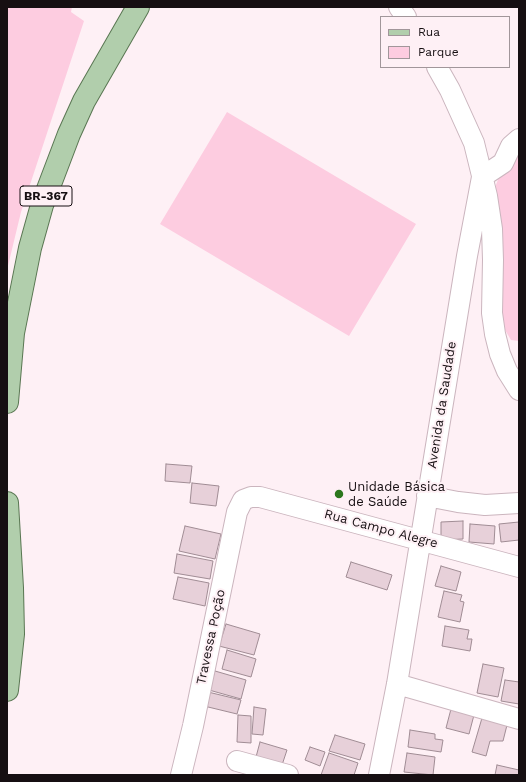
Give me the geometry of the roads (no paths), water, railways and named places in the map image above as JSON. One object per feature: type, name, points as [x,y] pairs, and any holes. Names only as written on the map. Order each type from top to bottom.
[{"type":"main road","name":"BR-367","points":[[7,402],[14,333],[30,248],[42,205],[68,134],[84,101],[138,7]]},
{"type":"main road","points":[[7,503],[13,634],[7,690]]},
{"type":"street","points":[[399,7],[405,16]]},
{"type":"street","points":[[438,68],[450,90],[474,143],[487,196],[492,229],[492,313],[495,334],[500,354],[507,371],[519,390]]},
{"type":"street","points":[[482,177],[503,163],[512,146],[519,139]]},
{"type":"street","name":"Avenida da Saudade","points":[[379,775],[397,684],[467,256],[482,177]]},
{"type":"street","points":[[427,496],[485,505],[519,503]]},
{"type":"street","name":"Rua Campo Alegre","points":[[243,500],[251,497],[260,497],[519,567]]},
{"type":"street","name":"Travessa Poção","points":[[181,775],[193,726],[237,512],[243,500]]},
{"type":"street","points":[[397,684],[519,719]]},
{"type":"street","points":[[237,761],[288,775]]},
{"type":"place","name":"Unidade Básica de Saúde","points":[[339,494]]}]
